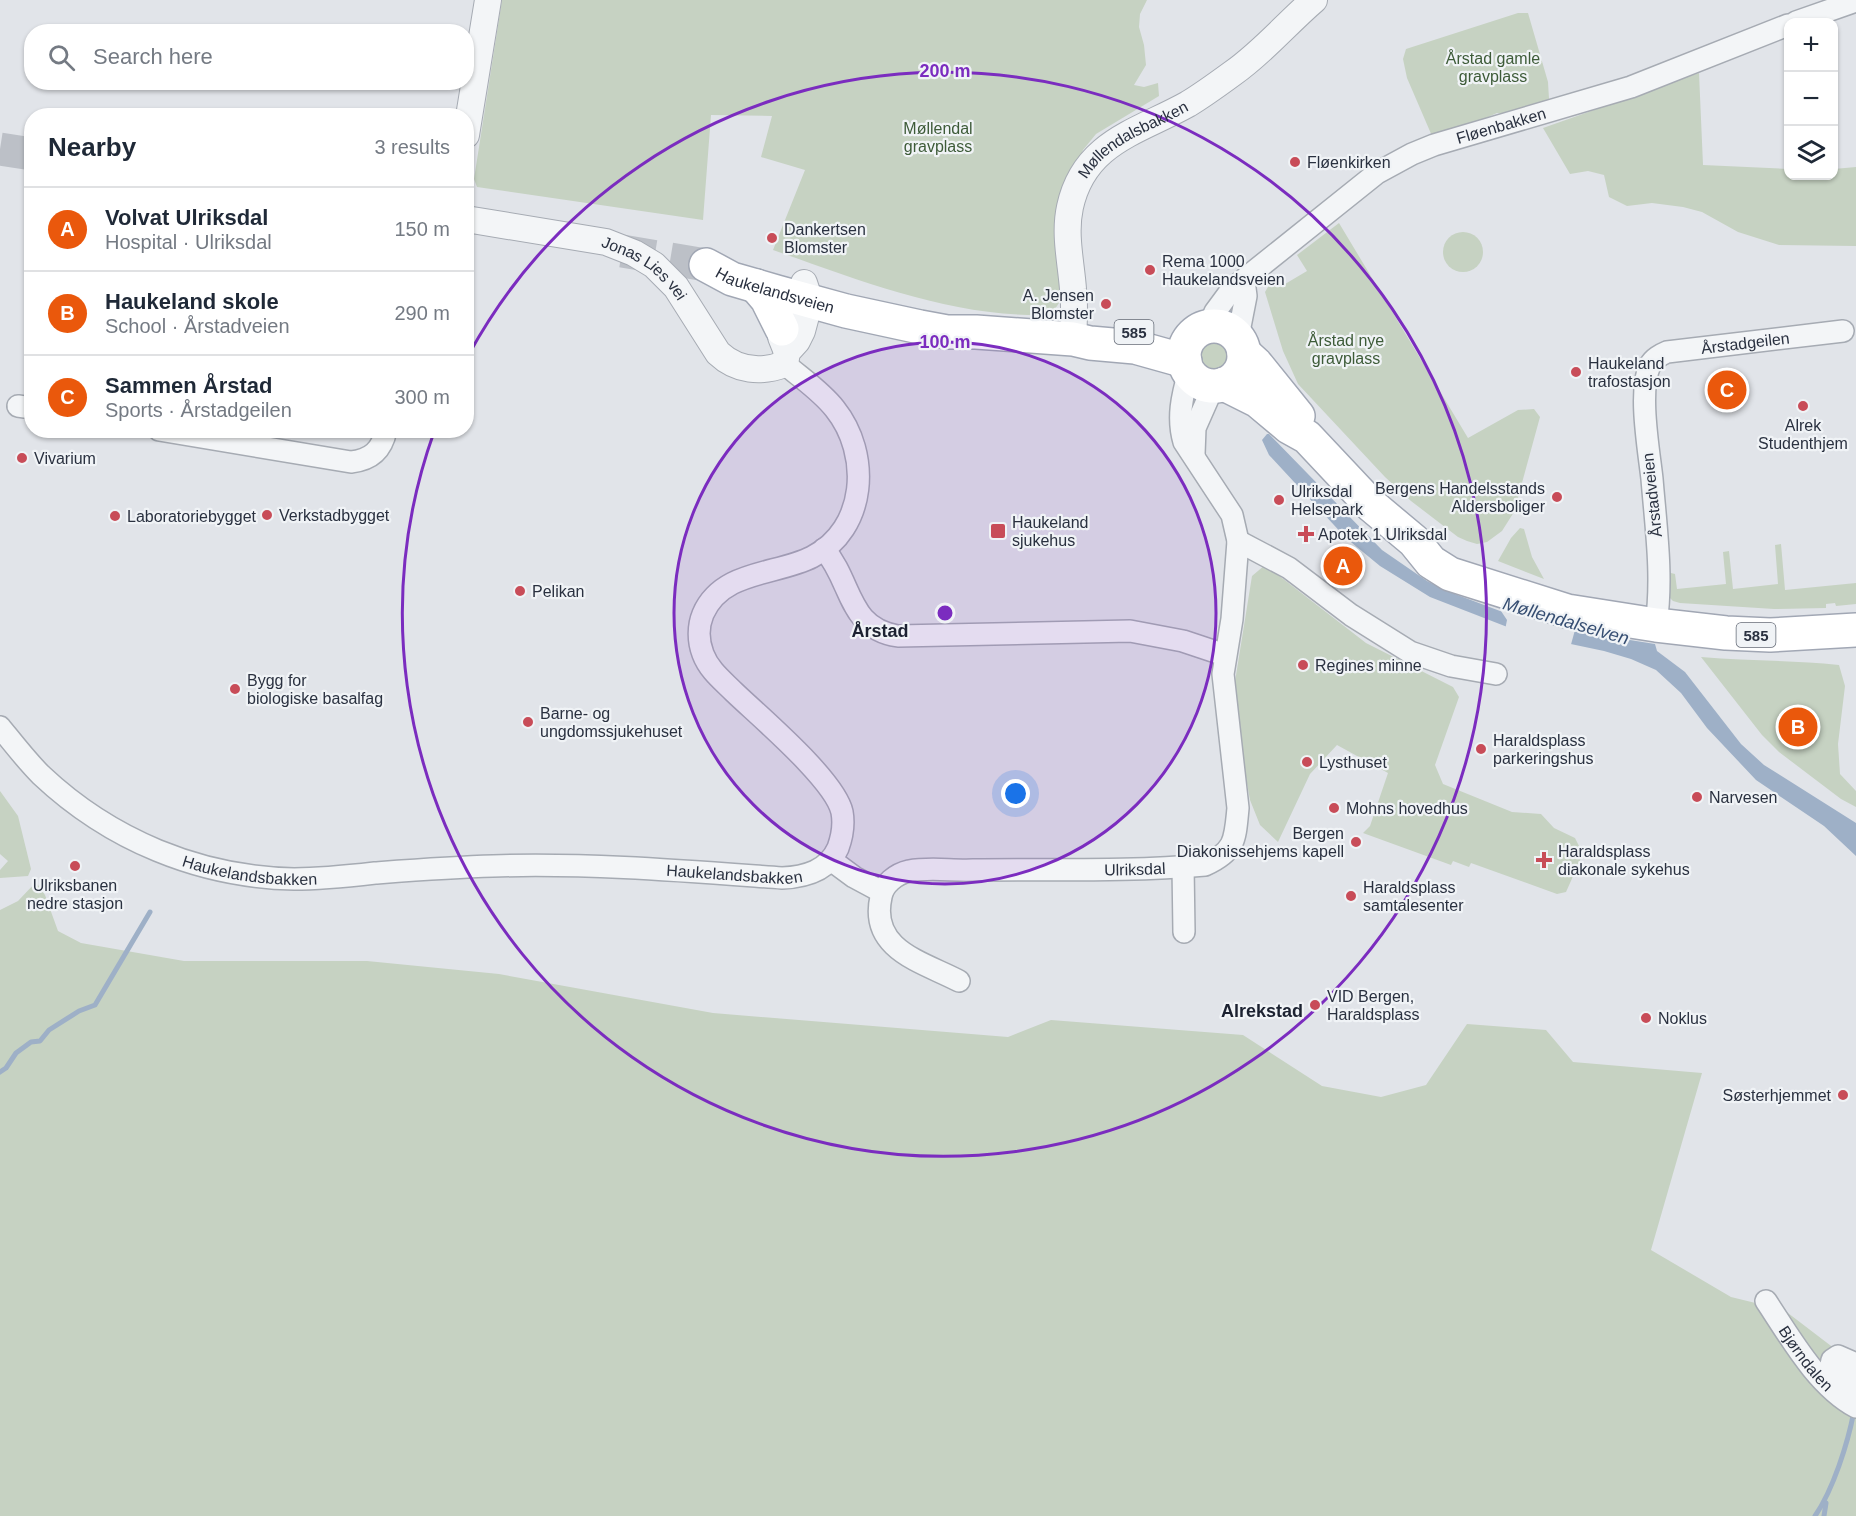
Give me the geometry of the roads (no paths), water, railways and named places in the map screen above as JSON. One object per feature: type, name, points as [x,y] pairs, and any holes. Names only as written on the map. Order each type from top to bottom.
[{"type":"main road","name":"Haukelandsveien","points":[[801,293],[770,272],[742,267],[706,265],[732,279],[756,286],[801,293],[938,330],[1073,339],[1090,343],[1213,356]]},
{"type":"main road","points":[[756,286],[767,299],[784,348]]},
{"type":"main road","name":"585","points":[[1213,356],[1256,364],[1299,417],[1306,437],[1371,505],[1414,541],[1431,562],[1450,574],[1567,611],[1656,626],[1770,635],[1856,630]]},
{"type":"street","points":[[474,86],[488,0]]},
{"type":"street","name":"Møllendalsbakken","points":[[1073,339],[1069,213],[1075,190],[1094,158],[1108,145],[1187,104],[1251,61],[1314,0]]},
{"type":"street","points":[[1807,18],[1856,1]]},
{"type":"street","name":"Fløenbakken","points":[[1213,356],[1215,312],[1227,295],[1377,173],[1434,145],[1631,87],[1784,27]]},
{"type":"street","points":[[470,108],[473,90]]},
{"type":"street","name":"Jonas Lies vei","points":[[474,220],[606,242],[634,252],[654,265],[676,287],[718,354],[725,361],[747,369],[775,367],[784,348]]},
{"type":"street","points":[[1213,356],[1246,296],[1244,281]]},
{"type":"street","points":[[801,293],[784,348],[848,426],[857,452],[859,468],[855,505],[846,527],[836,540],[811,558],[747,577],[731,584],[719,593],[711,601],[701,619],[699,640],[704,658],[715,673],[830,788],[842,812],[843,822],[837,849],[831,860],[854,878],[882,892],[879,903],[880,921],[887,939],[898,951],[959,981]]},
{"type":"street","name":"Årstadgeilen","points":[[1650,365],[1656,357],[1667,352],[1843,331]]},
{"type":"street","name":"Ulriksdal","points":[[882,892],[896,876],[909,871],[1205,865],[1227,853],[1236,829],[1238,808],[1223,674],[1232,619],[1238,541],[1232,515],[1184,442],[1180,429],[1181,410],[1213,356]]},
{"type":"street","name":"Årstadveien","points":[[1650,365],[1646,378],[1646,428],[1659,574],[1660,597],[1656,626]]},
{"type":"street","points":[[201,438],[351,462],[360,461],[377,452],[385,438]]},
{"type":"street","points":[[1238,541],[1288,568],[1351,615],[1410,652],[1451,666],[1496,674]]},
{"type":"street","points":[[824,549],[833,559],[844,579],[857,612],[874,629],[886,634],[898,636],[1130,631],[1183,641],[1225,655]]},
{"type":"street","name":"Haukelandsbakken","points":[[0,727],[39,773],[57,790],[124,837],[202,867],[235,874],[294,879],[428,869],[543,864],[592,865],[782,878],[810,874],[831,860]]},
{"type":"street","points":[[1183,866],[1184,932]]},
{"type":"street","name":"Bjørndalen","points":[[1766,1301],[1830,1390],[1856,1407]]},
{"type":"street","name":"Bjørndalen","points":[[1856,1364],[1838,1356],[1832,1360],[1831,1365],[1836,1373],[1856,1385]]},
{"type":"water","name":"Møllendalselven","points":[[1267,434],[1382,550],[1427,581],[1500,611],[1567,630],[1655,644],[1657,651],[1685,672],[1741,744],[1764,765],[1856,823],[1856,856],[1824,826],[1756,780],[1707,728],[1681,693],[1656,670],[1604,651],[1528,635],[1430,597],[1380,566],[1346,538],[1269,455],[1262,440]]},
{"type":"waterway","points":[[0,1072],[6,1068],[16,1053],[31,1042],[40,1041],[49,1030],[79,1011],[95,1005],[150,912]]},
{"type":"waterway","points":[[1815,1516],[1839,1466],[1854,1411]]},
{"type":"waterway","points":[[1824,1516],[1826,1503]]},
{"type":"tunnel","points":[[0,149],[24,153]]},
{"type":"tunnel","points":[[622,251],[706,265]]},
{"type":"place","name":"Fløenkirken","points":[[1295,162]]},
{"type":"place","name":"Dankertsen Blomster","points":[[772,238]]},
{"type":"place","name":"Rema 1000 Haukelandsveien","points":[[1150,270]]},
{"type":"place","name":"A. Jensen Blomster","points":[[1106,304]]},
{"type":"place","name":"Haukeland trafostasjon","points":[[1576,372]]},
{"type":"place","name":"Sammen Årstad","points":[[1727,390]]},
{"type":"place","name":"Alrek Studenthjem","points":[[1803,406]]},
{"type":"place","name":"Vivarium","points":[[22,458]]},
{"type":"place","name":"Bergens Handelsstands Aldersboliger","points":[[1557,497]]},
{"type":"place","name":"Ulriksdal Helsepark","points":[[1279,500]]},
{"type":"place","name":"Verkstadbygget","points":[[267,515]]},
{"type":"place","name":"Laboratoriebygget","points":[[115,516]]},
{"type":"place","name":"Haukeland sjukehus","points":[[998,531]]},
{"type":"place","name":"Apotek 1 Ulriksdal","points":[[1306,534]]},
{"type":"place","name":"Volvat Ulriksdal","points":[[1343,566]]},
{"type":"place","name":"Pelikan","points":[[520,591]]},
{"type":"place","name":"Regines minne","points":[[1303,665]]},
{"type":"place","name":"Bygg for biologiske basalfag","points":[[235,689]]},
{"type":"place","name":"Barne- og ungdomssjukehuset","points":[[528,722]]},
{"type":"place","name":"Haukeland skole","points":[[1798,727]]},
{"type":"place","name":"Haraldsplass parkeringshus","points":[[1481,749]]},
{"type":"place","name":"Lysthuset","points":[[1307,762]]},
{"type":"place","name":"Narvesen","points":[[1697,797]]},
{"type":"place","name":"Mohns hovedhus","points":[[1334,808]]},
{"type":"place","name":"Bergen Diakonissehjems kapell","points":[[1356,842]]},
{"type":"place","name":"Haraldsplass diakonale sykehus","points":[[1544,860]]},
{"type":"place","name":"Ulriksbanen nedre stasjon","points":[[75,866]]},
{"type":"place","name":"Haraldsplass samtalesenter","points":[[1351,896]]},
{"type":"place","name":"VID Bergen, Haraldsplass","points":[[1315,1005]]},
{"type":"place","name":"Noklus","points":[[1646,1018]]},
{"type":"place","name":"Søsterhjemmet","points":[[1843,1095]]},
{"type":"district","name":"Årstad","points":[[880,631]]},
{"type":"district","name":"Alrekstad","points":[[1262,1011]]},
{"type":"park label","name":"Årstad gamle gravplass","points":[[1493,67]]},
{"type":"park label","name":"Møllendal gravplass","points":[[938,137]]},
{"type":"park label","name":"Årstad nye gravplass","points":[[1346,349]]}]
